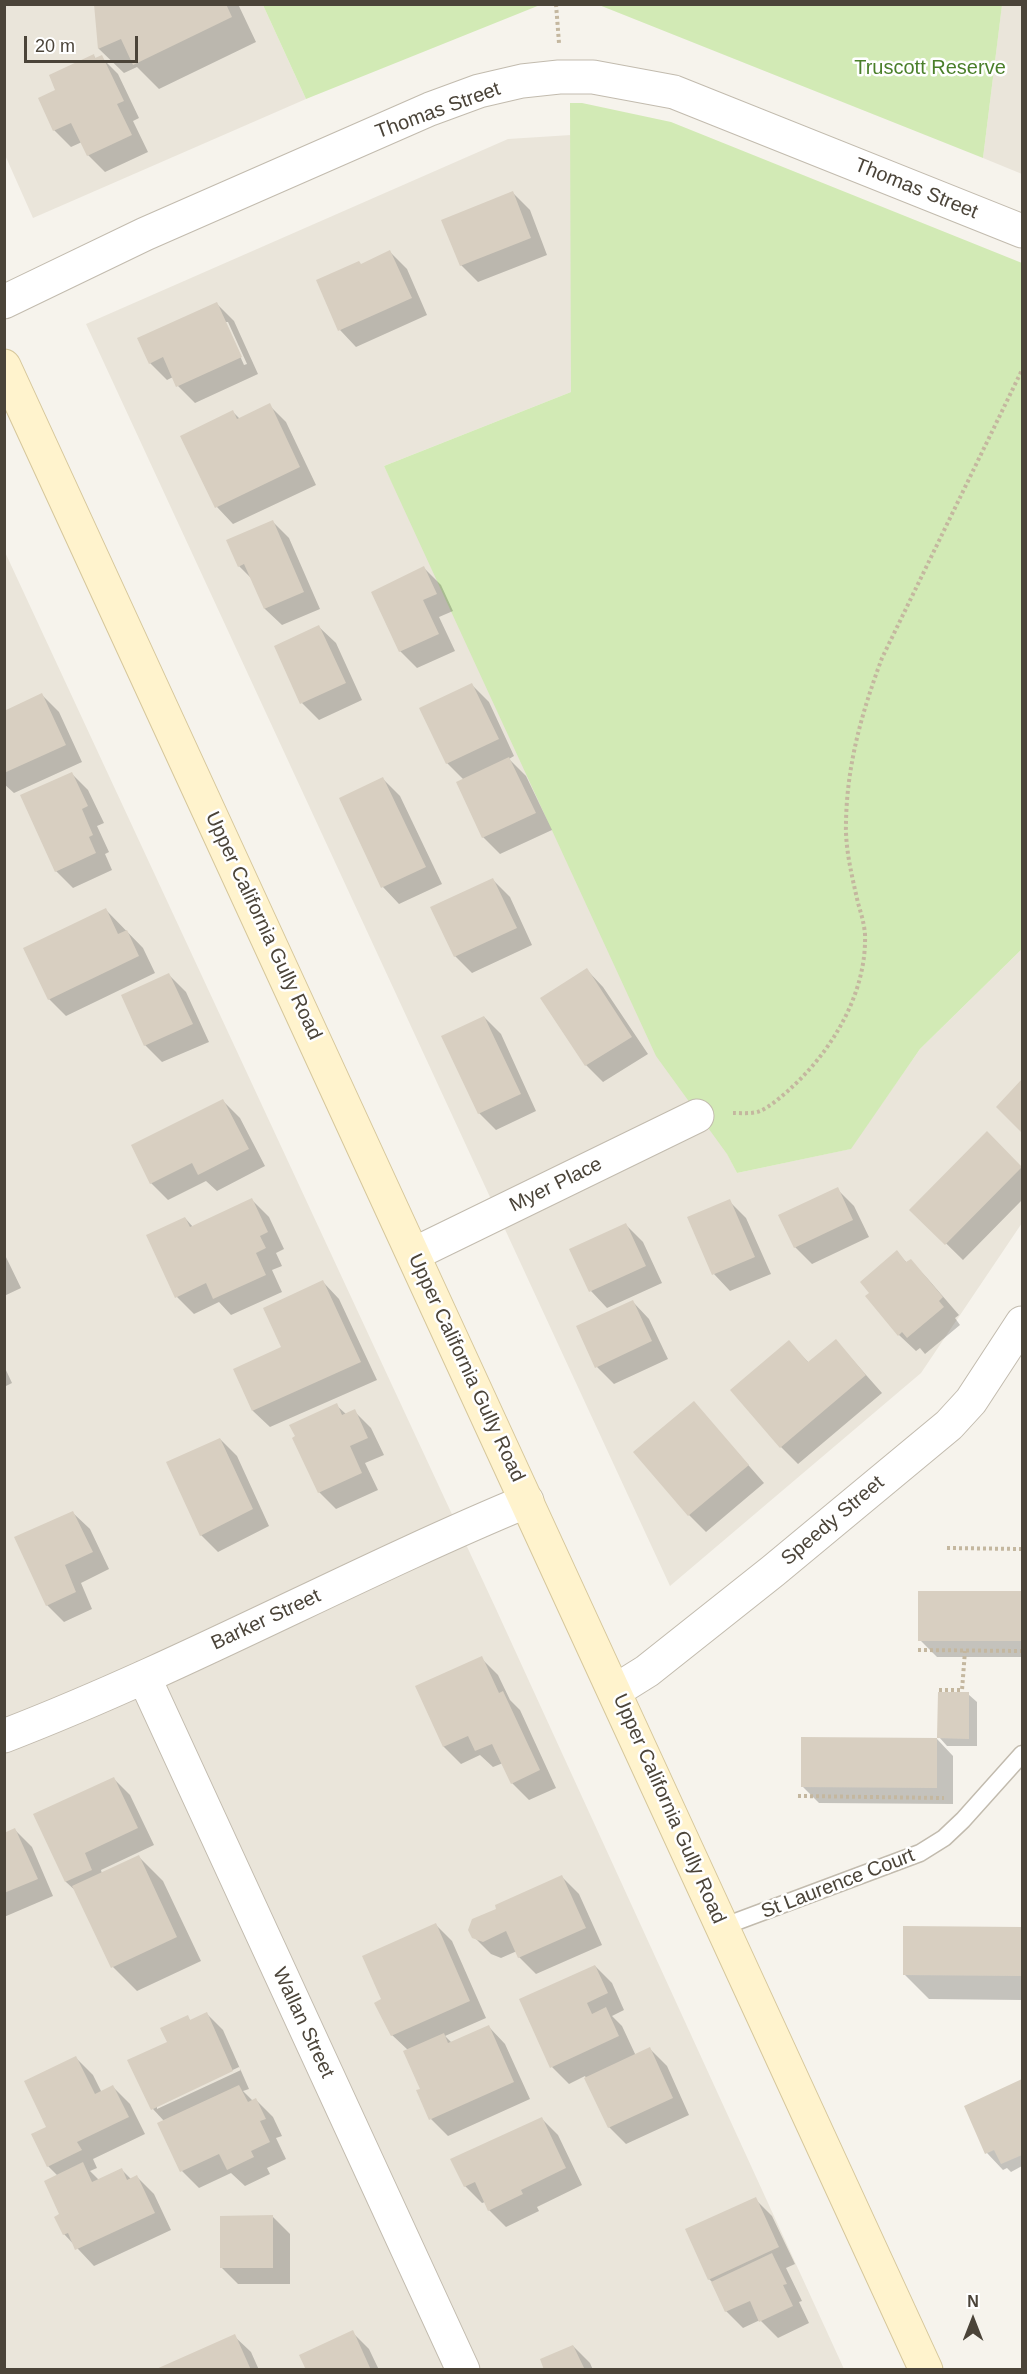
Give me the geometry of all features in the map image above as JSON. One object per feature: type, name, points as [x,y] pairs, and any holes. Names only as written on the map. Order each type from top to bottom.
[{"type":"street","name":"Thomas Street","points":[[4,302],[145,234],[430,109],[479,91],[522,81],[559,77],[593,77],[674,92],[1023,231]]},
{"type":"street","name":"Upper California Gully Road","points":[[4,366],[926,2370]]},
{"type":"street","name":"Myer Place","points":[[414,1254],[697,1116]]},
{"type":"street","name":"Speedy Street","points":[[615,1691],[647,1671],[773,1571],[949,1425],[971,1401],[1023,1323]]},
{"type":"street","name":"Barker Street","points":[[4,1736],[144,1677],[347,1581],[527,1501]]},
{"type":"street","name":"Wallan Street","points":[[144,1677],[463,2370]]},
{"type":"lane","name":"St Laurence Court","points":[[722,1927],[920,1853],[944,1838],[1023,1754]]},
{"type":"path","points":[[697,1116],[760,1111],[783,1095],[822,1056],[850,1007],[865,949],[865,931],[848,859],[845,825],[847,791],[854,746],[867,699],[882,658],[1023,370]]},
{"type":"path","points":[[947,1548],[1023,1548]]},
{"type":"path","points":[[918,1650],[1023,1651]]},
{"type":"path","points":[[939,1690],[962,1690],[965,1651]]},
{"type":"path","points":[[798,1797],[952,1798],[970,1812]]},
{"type":"shaded area","points":[[1002,4],[1022,5],[1022,174],[983,158]]},
{"type":"shaded area","points":[[4,5],[263,5],[306,99],[33,218],[5,155]]},
{"type":"shaded area","points":[[571,135],[571,392],[384,466],[737,1173],[850,1149],[920,1049],[1022,949],[1022,1223],[921,1373],[670,1586],[86,324],[508,139]]},
{"type":"shaded area","points":[[4,550],[496,1609],[844,2369],[5,2369]]},
{"type":"green space","points":[[263,5],[540,5],[306,99]]},
{"type":"green space","name":"Truscott Reserve","points":[[599,5],[1002,5],[983,158]]},
{"type":"green space","points":[[570,103],[582,103],[671,122],[1022,263],[1022,949],[920,1049],[851,1149],[737,1173],[727,1154],[656,1056],[384,466],[571,392]]},
{"type":"building","points":[[94,4],[226,4],[232,17],[133,65],[121,39],[98,49]]},
{"type":"building","points":[[94,54],[95,58],[102,55],[124,101],[117,104],[132,135],[87,156],[71,123],[53,131],[38,98],[55,90],[49,75]]},
{"type":"building","points":[[513,191],[531,238],[460,266],[441,220]]},
{"type":"building","points":[[390,250],[412,298],[338,331],[316,280],[359,261],[361,264]]},
{"type":"building","points":[[217,302],[242,357],[176,387],[163,357],[149,364],[137,338]]},
{"type":"building","points":[[270,403],[300,467],[215,508],[180,436],[233,410],[237,419]]},
{"type":"building","points":[[273,520],[304,592],[264,609],[244,564],[238,567],[226,540]]},
{"type":"building","points":[[424,566],[437,594],[423,600],[439,634],[399,652],[371,592]]},
{"type":"building","points":[[319,625],[346,683],[300,704],[274,646]]},
{"type":"building","points":[[472,683],[499,739],[446,764],[419,708]]},
{"type":"building","points":[[42,693],[66,745],[4,773],[4,711]]},
{"type":"building","points":[[509,757],[536,813],[482,838],[456,782]]},
{"type":"building","points":[[72,772],[88,806],[82,809],[93,835],[89,837],[96,853],[55,872],[20,795]]},
{"type":"building","points":[[383,777],[426,867],[381,888],[339,798]]},
{"type":"building","points":[[493,878],[517,928],[454,957],[430,907]]},
{"type":"building","points":[[106,908],[118,934],[127,930],[139,956],[48,1000],[23,948]]},
{"type":"building","points":[[587,968],[632,1037],[585,1066],[540,998]]},
{"type":"building","points":[[169,973],[193,1024],[144,1046],[121,995]]},
{"type":"building","points":[[484,1016],[521,1094],[478,1114],[441,1036]]},
{"type":"building","points":[[1022,1079],[1022,1133],[996,1107]]},
{"type":"building","points":[[223,1099],[249,1149],[198,1175],[192,1163],[150,1184],[131,1145]]},
{"type":"building","points":[[987,1131],[1022,1167],[945,1245],[909,1210]]},
{"type":"building","points":[[838,1187],[853,1220],[794,1248],[778,1215]]},
{"type":"building","points":[[252,1198],[268,1232],[260,1236],[266,1248],[256,1253],[266,1275],[213,1299],[206,1283],[175,1298],[146,1235],[185,1217],[190,1227]]},
{"type":"building","points":[[730,1199],[755,1257],[712,1275],[687,1217]]},
{"type":"building","points":[[626,1223],[646,1266],[589,1292],[569,1249]]},
{"type":"building","points":[[897,1250],[906,1262],[911,1259],[943,1297],[939,1301],[944,1307],[907,1338],[902,1332],[898,1336],[865,1296],[869,1293],[860,1282]]},
{"type":"building","points":[[323,1280],[361,1362],[252,1411],[233,1369],[281,1347],[263,1308]]},
{"type":"building","points":[[633,1300],[652,1341],[595,1368],[576,1326]]},
{"type":"building","points":[[836,1339],[866,1375],[780,1448],[730,1390],[789,1340],[808,1362]]},
{"type":"building","points":[[694,1401],[749,1465],[688,1516],[633,1452]]},
{"type":"building","points":[[337,1403],[342,1415],[355,1409],[368,1438],[350,1446],[362,1473],[318,1493],[292,1438],[295,1436],[289,1425]]},
{"type":"building","points":[[220,1438],[253,1509],[200,1536],[166,1462]]},
{"type":"building","points":[[73,1511],[93,1552],[65,1565],[76,1592],[46,1606],[14,1537]]},
{"type":"building","points":[[918,1591],[1022,1591],[1022,1641],[918,1641]]},
{"type":"building","points":[[482,1656],[499,1693],[503,1691],[540,1770],[511,1784],[492,1744],[475,1751],[468,1736],[443,1747],[415,1686]]},
{"type":"building","points":[[938,1692],[969,1692],[969,1739],[937,1738]]},
{"type":"building","points":[[801,1737],[937,1738],[937,1788],[801,1787]]},
{"type":"building","points":[[114,1777],[138,1828],[85,1853],[92,1870],[65,1882],[33,1814]]},
{"type":"building","points":[[15,1828],[38,1879],[4,1893],[4,1833]]},
{"type":"building","points":[[139,1855],[177,1937],[111,1968],[72,1886]]},
{"type":"building","points":[[562,1875],[586,1928],[518,1958],[506,1931],[483,1942],[472,1938],[468,1930],[472,1919],[496,1909],[495,1905]]},
{"type":"building","points":[[436,1923],[470,2001],[391,2036],[374,2003],[381,1999],[362,1956]]},
{"type":"building","points":[[903,1926],[1022,1927],[1022,1976],[903,1975]]},
{"type":"building","points":[[595,1965],[608,1993],[587,2003],[592,2014],[606,2007],[619,2036],[550,2068],[519,1999]]},
{"type":"building","points":[[207,2012],[233,2071],[151,2110],[127,2060],[167,2042],[160,2028],[188,2015],[190,2020]]},
{"type":"building","points":[[489,2025],[514,2082],[429,2120],[416,2090],[420,2089],[403,2051],[444,2033],[448,2043]]},
{"type":"building","points":[[650,2047],[673,2098],[608,2128],[584,2078]]},
{"type":"building","points":[[76,2056],[95,2094],[113,2085],[129,2117],[77,2142],[82,2150],[47,2167],[31,2134],[46,2127],[24,2081]]},
{"type":"building","points":[[1022,2079],[1022,2155],[1001,2164],[994,2150],[985,2154],[964,2106]]},
{"type":"building","points":[[239,2085],[248,2102],[256,2098],[266,2119],[260,2121],[270,2142],[251,2151],[254,2157],[227,2170],[219,2154],[180,2172],[157,2123]]},
{"type":"building","points":[[542,2117],[566,2168],[521,2190],[523,2194],[488,2211],[475,2182],[464,2187],[450,2159]]},
{"type":"building","points":[[83,2162],[92,2182],[122,2168],[127,2180],[137,2175],[155,2213],[75,2250],[68,2233],[63,2235],[54,2217],[59,2214],[44,2181]]},
{"type":"building","points":[[756,2197],[779,2247],[708,2280],[685,2229]]},
{"type":"building","points":[[273,2215],[273,2268],[220,2268],[220,2216]]},
{"type":"building","points":[[772,2253],[787,2284],[783,2285],[793,2306],[759,2322],[750,2301],[725,2312],[711,2282]]},
{"type":"building","points":[[353,2330],[371,2370],[306,2370],[299,2355]]},
{"type":"building","points":[[235,2334],[251,2370],[154,2370]]},
{"type":"building","points":[[573,2345],[585,2370],[544,2370],[540,2359]]}]
